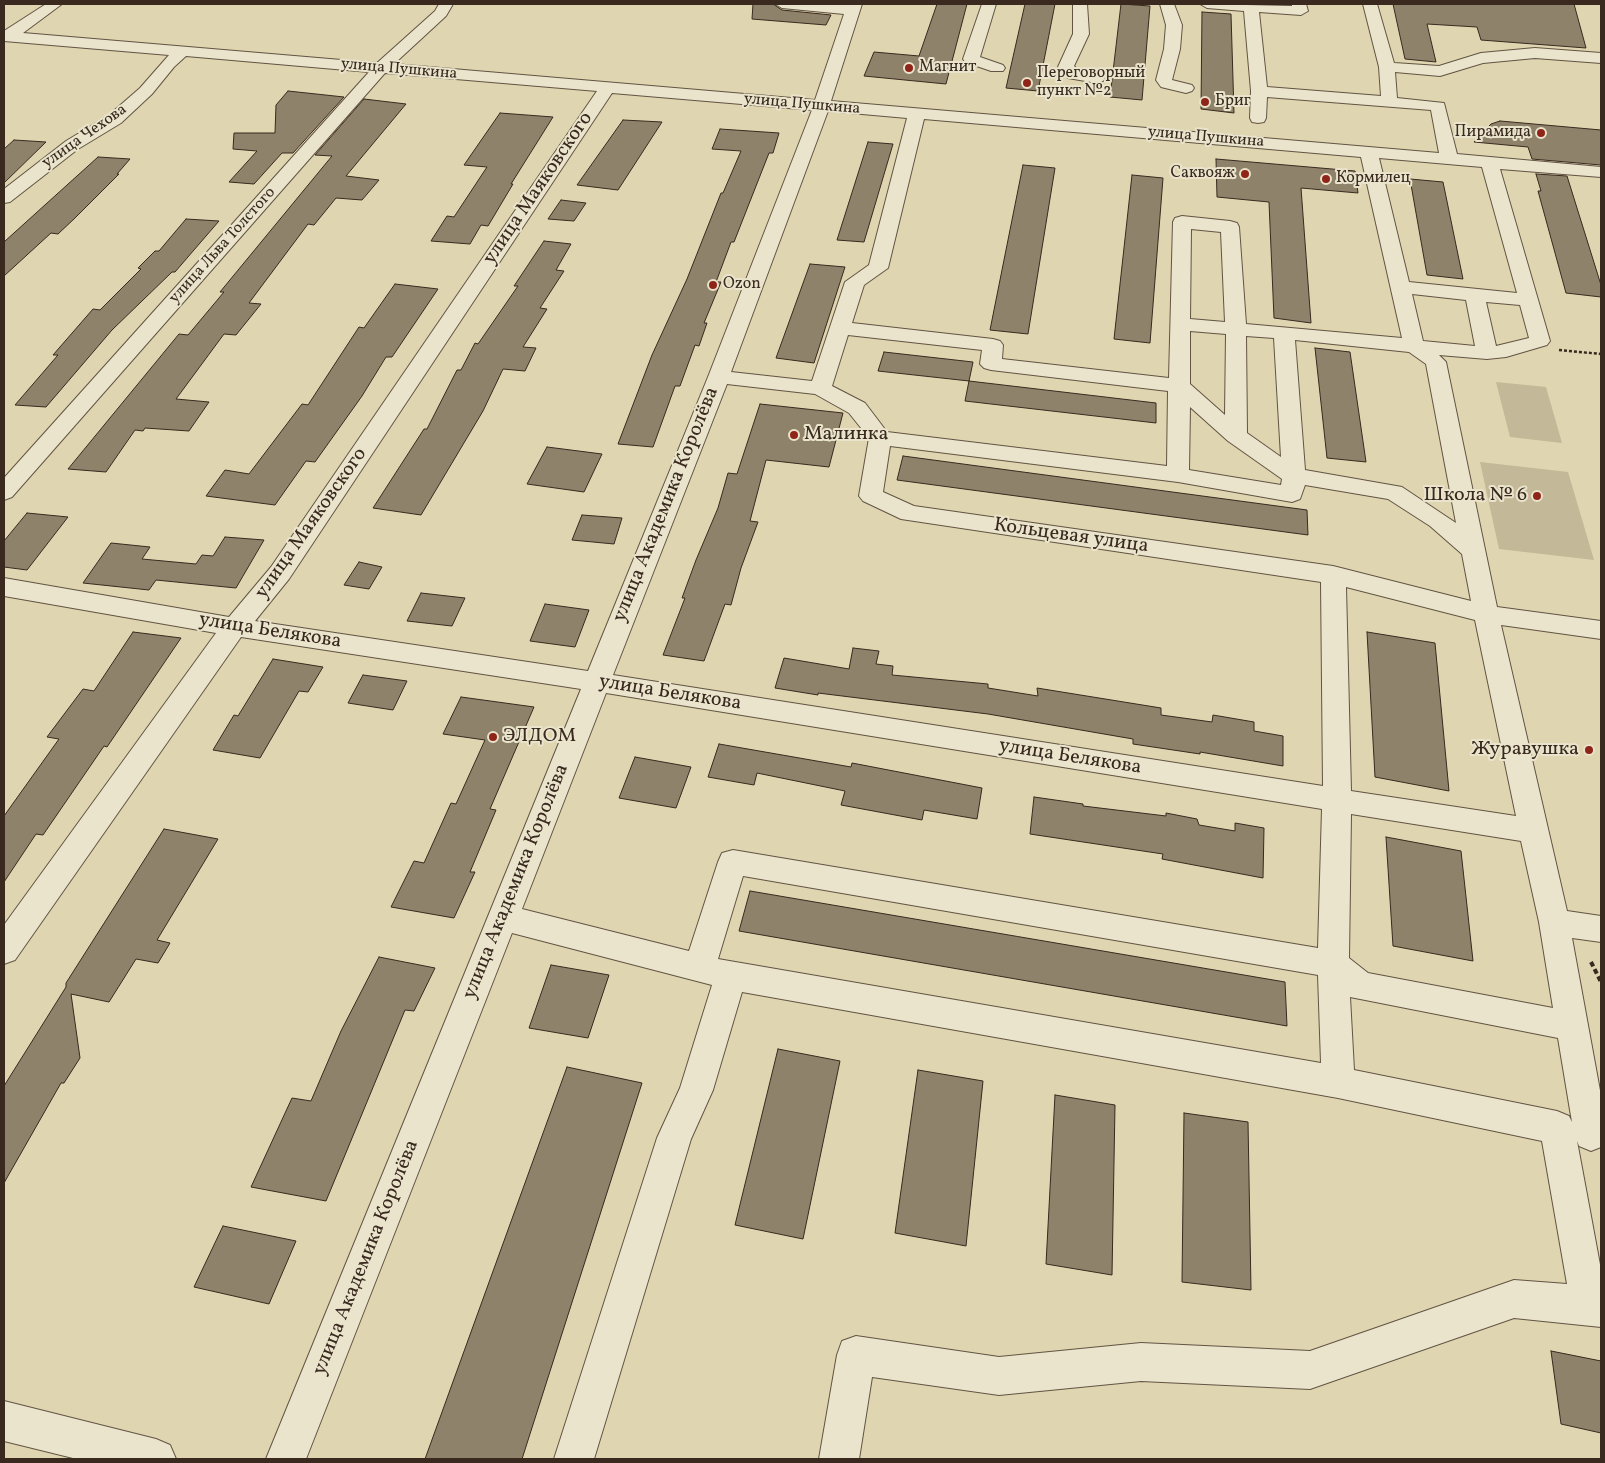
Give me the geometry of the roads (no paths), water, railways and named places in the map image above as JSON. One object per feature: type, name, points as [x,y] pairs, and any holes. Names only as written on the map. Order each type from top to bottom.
[{"type":"street","points":[[6,36],[55,4]]},
{"type":"street","name":"улица Льва Толстого","points":[[4,492],[381,68],[441,13],[446,4]]},
{"type":"street","points":[[782,4],[854,7]]},
{"type":"street","points":[[989,4],[971,59],[997,68]]},
{"type":"street","points":[[1080,4],[1081,34],[1066,67],[1074,75],[1097,78]]},
{"type":"street","points":[[1167,4],[1174,25],[1172,50],[1164,80],[1167,84],[1186,88]]},
{"type":"street","points":[[1207,4],[1253,5],[1301,10],[1299,4]]},
{"type":"street","points":[[1370,4],[1387,67],[1389,102]]},
{"type":"street","points":[[1253,5],[1259,92],[1258,118]]},
{"type":"street","name":"улица Академика Королёва","points":[[286,1459],[719,377],[820,107],[854,7]]},
{"type":"street","name":"улица Пушкина","points":[[6,36],[820,107],[917,113],[1601,172]]},
{"type":"street","name":"улица Чехова","points":[[4,198],[72,144],[115,119],[146,92],[168,64],[183,51]]},
{"type":"street","points":[[1259,92],[1389,102],[1437,89],[1481,58],[1535,53],[1601,58]]},
{"type":"street","points":[[1481,58],[1489,64],[1590,71],[1601,68]]},
{"type":"street","points":[[1387,67],[1437,89]]},
{"type":"street","name":"улица Маяковского","points":[[4,950],[217,649],[280,574],[607,88]]},
{"type":"street","points":[[1437,89],[1449,159]]},
{"type":"street","points":[[820,388],[854,282],[878,268],[917,113]]},
{"type":"street","points":[[1514,165],[1512,155],[1526,147]]},
{"type":"street","points":[[503,917],[715,972],[1338,1082],[1596,1135],[1571,1026],[1554,922],[1486,614],[1436,362],[1414,346],[1369,152]]},
{"type":"street","points":[[1181,324],[1487,353],[1506,351],[1540,341],[1490,163]]},
{"type":"street","points":[[1178,475],[1182,222],[1230,227],[1236,330],[1236,436]]},
{"type":"street","points":[[1401,287],[1529,300]]},
{"type":"street","points":[[1475,295],[1487,353]]},
{"type":"street","points":[[839,328],[994,345],[992,364],[1179,386],[1236,436],[1294,476],[1394,492],[1438,520],[1475,552]]},
{"type":"street","points":[[719,377],[820,388],[857,408],[880,438],[1178,475],[1292,494],[1294,476],[1284,333]]},
{"type":"street","name":"Кольцевая улица","points":[[880,438],[871,496],[909,513],[1333,575]]},
{"type":"street","points":[[1338,1082],[1333,964],[1337,800],[1333,575],[1486,614],[1601,630]]},
{"type":"street","name":"улица Белякова","points":[[4,586],[236,627],[596,682],[1534,831]]},
{"type":"street","points":[[574,1459],[674,1138],[696,1090],[733,862],[1333,964],[1360,986],[1571,1026]]},
{"type":"street","points":[[1554,922],[1601,929]]},
{"type":"street","points":[[839,1459],[856,1355],[999,1376],[1141,1362],[1310,1370],[1514,1299],[1595,1307],[1557,1128]]},
{"type":"street","points":[[4,1421],[156,1459]]},
{"type":"place","name":"Магнит","points":[[909,68]]},
{"type":"place","name":"Переговорный пункт №2","points":[[1027,83]]},
{"type":"place","name":"Бриг","points":[[1205,102]]},
{"type":"place","name":"Пирамида","points":[[1541,133]]},
{"type":"place","name":"Саквояж","points":[[1245,174]]},
{"type":"place","name":"Кормилец","points":[[1326,179]]},
{"type":"place","name":"Ozon","points":[[713,285]]},
{"type":"place","name":"Малинка","points":[[794,435]]},
{"type":"place","name":"Школа № 6","points":[[1537,496]]},
{"type":"place","name":"ЭЛДОМ","points":[[493,737]]},
{"type":"place","name":"Журавушка","points":[[1589,750]]}]
